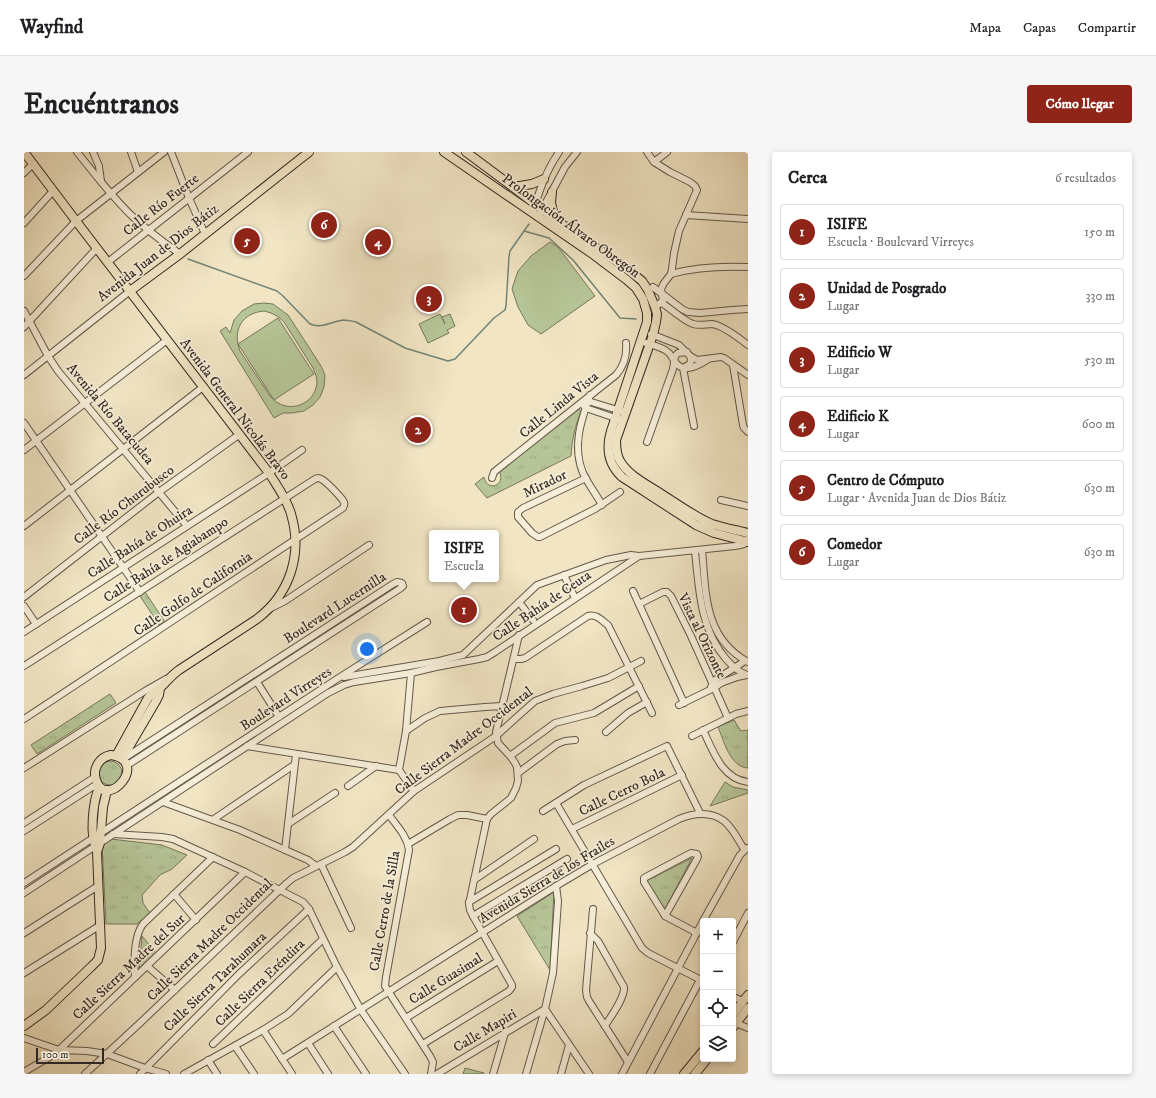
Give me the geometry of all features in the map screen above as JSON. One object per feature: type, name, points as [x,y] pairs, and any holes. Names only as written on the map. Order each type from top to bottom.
[{"type":"main road","name":"Avenida General Nicolás Bravo","points":[[24,152],[269,473],[285,498],[291,514],[296,540],[293,564],[288,582],[280,596],[269,609],[257,619],[170,677],[160,688],[156,701],[122,760],[126,776],[121,784],[112,790],[99,785]]},
{"type":"main road","name":"Avenida Juan de Dios Bátiz","points":[[130,291],[180,254],[309,152]]},
{"type":"main road","name":"Prolongación Álvaro Obregón","points":[[444,152],[594,255],[636,288],[643,299],[647,313],[646,322],[608,440],[608,450],[611,461],[619,474],[696,525],[714,533],[748,541]]},
{"type":"main road","name":"Prolongación Álvaro Obregón","points":[[466,152],[542,210],[637,276],[650,288],[659,305],[656,322],[650,344],[616,440],[616,452],[618,459],[628,471],[707,522],[748,533]]},
{"type":"main road","points":[[513,187],[532,184],[544,179]]},
{"type":"main road","points":[[552,192],[550,204],[556,220]]},
{"type":"main road","points":[[24,1026],[46,1010],[98,960],[100,948],[97,842],[103,807],[95,771],[99,762],[106,756],[122,760]]},
{"type":"main road","points":[[736,1010],[745,998]]},
{"type":"main road","points":[[736,1024],[748,1008]]},
{"type":"main road","points":[[684,1074],[700,1055]]},
{"type":"main road","points":[[695,1074],[705,1062]]},
{"type":"street","points":[[77,152],[111,194],[132,216],[180,254]]},
{"type":"street","points":[[93,152],[99,166],[101,182]]},
{"type":"street","points":[[131,152],[138,172]]},
{"type":"street","points":[[24,276],[76,221],[164,152]]},
{"type":"street","points":[[171,152],[205,234]]},
{"type":"street","name":"Calle Río Fuerte","points":[[108,262],[248,152]]},
{"type":"street","points":[[534,215],[535,204],[544,179],[559,152]]},
{"type":"street","points":[[534,215],[542,210],[568,164],[577,152]]},
{"type":"street","points":[[646,152],[657,160]]},
{"type":"street","points":[[655,152],[657,160],[661,166],[690,182],[696,187],[679,231],[671,274],[661,289],[663,300],[659,305],[695,325],[712,324],[723,328],[748,344]]},
{"type":"street","points":[[657,160],[667,152]]},
{"type":"street","points":[[24,173],[33,164]]},
{"type":"street","points":[[24,224],[53,191]]},
{"type":"street","points":[[686,215],[748,219]]},
{"type":"street","points":[[24,327],[97,248]]},
{"type":"street","points":[[671,274],[684,270],[704,268],[748,267]]},
{"type":"street","points":[[650,288],[665,281]]},
{"type":"street","points":[[665,281],[668,298]]},
{"type":"street","points":[[650,288],[661,293],[688,312],[700,313],[748,309]]},
{"type":"street","name":"Avenida Juan de Dios Bátiz","points":[[24,375],[130,291]]},
{"type":"street","name":"Avenida Río Batacudea","points":[[24,311],[48,356],[58,371],[187,526]]},
{"type":"street","points":[[712,324],[714,311]]},
{"type":"street","points":[[644,332],[679,345],[697,360],[721,357],[748,375]]},
{"type":"street","points":[[24,450],[167,340]]},
{"type":"street","points":[[640,341],[668,352],[677,365],[683,368],[693,367],[710,359]]},
{"type":"street","name":"Calle Linda Vista","points":[[589,398],[618,372],[625,359],[627,349],[626,343]]},
{"type":"street","points":[[647,442],[673,369],[675,356],[678,353],[688,354]]},
{"type":"street","points":[[683,368],[691,362],[688,354]]},
{"type":"street","points":[[733,365],[743,425],[748,432]]},
{"type":"street","points":[[683,368],[694,426]]},
{"type":"street","points":[[24,526],[203,387]]},
{"type":"street","points":[[589,398],[616,414]]},
{"type":"street","points":[[589,398],[581,402],[586,408],[625,417]]},
{"type":"street","points":[[589,398],[579,428],[578,442],[580,460],[586,478],[602,505],[620,492]]},
{"type":"street","name":"Calle Linda Vista","points":[[492,478],[494,472],[581,402]]},
{"type":"street","points":[[24,423],[140,592]]},
{"type":"street","name":"Calle Río Churubusco","points":[[24,598],[102,536],[240,434]]},
{"type":"street","name":"Calle Bahía de Ohuira","points":[[24,632],[302,450]]},
{"type":"street","name":"Mirador","points":[[586,478],[524,508],[518,512],[517,515],[534,535],[540,537],[574,521],[602,505]]},
{"type":"street","name":"Calle Bahía de Agiabampo","points":[[24,666],[315,479],[322,479]]},
{"type":"street","name":"Calle Golfo de California","points":[[24,719],[343,508],[343,501],[322,479]]},
{"type":"street","points":[[721,500],[748,506]]},
{"type":"street","name":"Calle Bahía de Ceuta","points":[[344,685],[364,677],[411,674],[436,667],[483,658],[495,652],[639,556],[735,546],[744,544],[748,541]]},
{"type":"street","points":[[269,609],[285,602],[369,545]]},
{"type":"street","points":[[698,551],[707,604],[713,623],[725,643],[737,655],[747,661]]},
{"type":"street","points":[[698,551],[701,605],[706,624],[718,649],[734,668],[747,675]]},
{"type":"street","name":"Boulevard Virreyes","points":[[24,893],[279,717],[340,677],[364,677],[463,655],[536,585],[613,558],[631,555],[639,556]]},
{"type":"street","points":[[564,575],[576,598]]},
{"type":"street","name":"Boulevard Lucernilla","points":[[397,582],[402,584],[403,586],[401,588],[257,682],[122,760],[393,584],[397,582]]},
{"type":"street","points":[[633,591],[681,704],[721,683],[747,675]]},
{"type":"street","name":"Vista al Orizonte","points":[[639,604],[663,592],[667,592],[671,596],[691,636],[712,688],[728,718]]},
{"type":"street","points":[[519,602],[532,620]]},
{"type":"street","points":[[24,606],[36,624]]},
{"type":"street","points":[[514,659],[525,658],[591,615],[599,618],[608,625],[652,713]]},
{"type":"street","points":[[340,677],[427,622]]},
{"type":"street","points":[[423,1044],[512,988],[512,985],[481,933],[470,910],[469,902],[487,820],[491,814],[511,798],[518,781],[518,773],[515,763],[498,743],[496,732],[519,635]]},
{"type":"street","name":"Calle Sierra Madre Occidental","points":[[85,1074],[293,878],[353,847],[414,791],[496,736],[539,699],[600,681],[641,660]]},
{"type":"street","points":[[712,688],[715,680],[739,664],[747,661]]},
{"type":"street","points":[[399,770],[406,731],[411,674]]},
{"type":"street","points":[[24,768],[145,691],[170,677]]},
{"type":"street","points":[[257,682],[279,717]]},
{"type":"street","name":"Boulevard Virreyes","points":[[24,883],[113,834],[247,746],[344,685]]},
{"type":"street","points":[[510,756],[555,723],[594,713],[639,686]]},
{"type":"street","points":[[606,732],[628,713],[647,702]]},
{"type":"street","points":[[406,731],[425,718],[440,711],[502,706]]},
{"type":"street","points":[[692,736],[741,712],[748,711]]},
{"type":"street","points":[[703,730],[721,766],[726,772],[736,780],[748,782]]},
{"type":"street","points":[[518,773],[557,744],[575,740]]},
{"type":"street","points":[[247,746],[399,770],[414,791]]},
{"type":"street","points":[[543,811],[584,785],[667,746],[700,814]]},
{"type":"street","points":[[285,850],[296,754]]},
{"type":"street","points":[[214,819],[294,765]]},
{"type":"street","points":[[348,786],[376,766]]},
{"type":"street","name":"Calle Cerro Bola","points":[[572,829],[682,775]]},
{"type":"street","points":[[24,823],[99,785]]},
{"type":"street","points":[[24,832],[99,785]]},
{"type":"street","points":[[288,824],[335,793]]},
{"type":"street","points":[[163,802],[214,819],[319,865],[351,928]]},
{"type":"street","points":[[556,802],[642,948],[648,953],[700,980]]},
{"type":"street","name":"Avenida Sierra de los Frailes","points":[[282,1059],[556,886],[593,864],[679,819],[690,815],[700,814],[715,816],[729,826],[746,848]]},
{"type":"street","name":"Calle Cerro de la Silla","points":[[388,992],[385,986],[386,978],[409,850],[404,836],[389,815]]},
{"type":"street","points":[[408,844],[458,815],[467,815],[487,820]]},
{"type":"street","points":[[97,842],[113,834],[173,839],[245,872],[303,902],[309,909],[337,967],[361,1010],[405,1074]]},
{"type":"street","points":[[474,880],[534,839]]},
{"type":"street","points":[[705,918],[740,855],[746,848]]},
{"type":"street","points":[[469,902],[556,849]]},
{"type":"street","points":[[665,916],[697,859],[698,856],[696,853],[691,854],[644,878],[644,882],[665,916],[697,932]]},
{"type":"street","points":[[136,977],[134,967],[137,935],[139,929],[213,857]]},
{"type":"street","points":[[473,916],[567,859]]},
{"type":"street","name":"Calle Sierra Madre del Sur","points":[[24,1072],[59,1050],[245,872]]},
{"type":"street","points":[[24,933],[98,886]]},
{"type":"street","points":[[526,1074],[545,1009],[553,973],[558,901],[556,886]]},
{"type":"street","points":[[174,894],[196,920]]},
{"type":"street","name":"Calle Sierra Tarahumara","points":[[140,1074],[239,974],[309,909]]},
{"type":"street","points":[[593,909],[586,990],[587,997],[628,1062]]},
{"type":"street","points":[[736,936],[748,913]]},
{"type":"street","points":[[24,973],[99,926]]},
{"type":"street","points":[[622,1074],[700,926]]},
{"type":"street","points":[[590,933],[598,941],[624,987],[619,1002],[605,1026]]},
{"type":"street","name":"Calle Sierra Eréndira","points":[[213,1044],[323,939]]},
{"type":"street","name":"Calle Guasimal","points":[[406,1018],[498,961]]},
{"type":"street","points":[[147,966],[175,990]]},
{"type":"street","points":[[184,1074],[263,1030],[288,1014],[337,967]]},
{"type":"street","points":[[650,1074],[700,985]]},
{"type":"street","points":[[388,992],[432,1060],[431,1074]]},
{"type":"street","points":[[545,1009],[589,1074]]},
{"type":"street","name":"Calle Mapiri","points":[[437,1074],[545,1009]]},
{"type":"street","points":[[736,1025],[748,1028]]},
{"type":"street","points":[[334,1026],[366,1074]]},
{"type":"street","points":[[263,1030],[292,1074]]},
{"type":"street","points":[[493,1074],[505,1033]]},
{"type":"street","points":[[24,1038],[59,1050],[87,1051],[107,1054],[166,1074]]},
{"type":"street","points":[[308,1043],[328,1074]]},
{"type":"street","points":[[561,1074],[569,1045]]},
{"type":"street","points":[[235,1046],[254,1074]]},
{"type":"street","points":[[208,1060],[217,1074]]},
{"type":"street","points":[[91,1068],[96,1074]]},
{"type":"green space","points":[[550,242],[558,247],[595,296],[541,334],[528,325],[518,307],[512,289],[518,271],[531,256]]},
{"type":"green space","points":[[254,304],[273,304],[288,315],[321,366],[325,375],[324,387],[320,397],[313,405],[304,411],[283,413],[274,418],[220,331],[226,327],[230,333],[234,320],[242,311]],"holes":[[[264,311],[277,316],[284,322],[313,368],[317,383],[312,396],[301,405],[294,406],[280,404],[274,400],[240,351],[238,343],[238,330],[241,324],[250,315],[256,312]]]},
{"type":"green space","points":[[440,314],[445,324],[442,317],[450,314],[455,326],[447,330],[449,333],[428,343],[419,324]]},
{"type":"green space","points":[[278,318],[314,374],[274,400],[238,344]]},
{"type":"green space","points":[[578,409],[581,411],[574,433],[571,456],[487,498],[475,484],[484,477],[489,485],[492,486],[499,483],[501,476],[499,471]]},
{"type":"green space","points":[[145,592],[165,622],[159,625],[140,596]]},
{"type":"green space","points":[[110,694],[116,703],[37,754],[31,745]]},
{"type":"green space","points":[[734,720],[741,731],[748,730],[748,768],[742,767],[732,758],[725,746],[718,727]]},
{"type":"green space","points":[[110,761],[119,764],[122,773],[119,782],[110,785],[101,782],[98,773],[101,764]]},
{"type":"green space","points":[[725,782],[733,787],[748,790],[748,793],[710,806]]},
{"type":"green space","points":[[111,839],[162,845],[187,855],[172,869],[160,875],[142,895],[143,903],[150,913],[137,924],[106,924],[102,845]]},
{"type":"green space","points":[[692,858],[664,911],[646,881]]},
{"type":"green space","points":[[554,892],[550,970],[517,916]]},
{"type":"green space","points":[[142,936],[156,953],[139,969]]},
{"type":"green space","points":[[465,1068],[484,1073],[484,1074],[463,1074]]},
{"type":"waterway","points":[[188,259],[277,291],[310,324],[318,326],[343,320],[356,322],[405,348],[448,361],[455,359],[494,318],[505,310],[510,251],[529,224]]},
{"type":"waterway","points":[[524,231],[549,238],[573,260],[620,318],[636,319]]},
{"type":"place","name":"Comedor","points":[[324,225]]},
{"type":"place","name":"Centro de Cómputo","points":[[247,241]]},
{"type":"place","name":"Edificio K","points":[[378,242]]},
{"type":"place","name":"Edificio W","points":[[429,299]]},
{"type":"place","name":"Unidad de Posgrado","points":[[418,430]]},
{"type":"place","name":"ISIFE","points":[[464,610]]}]
